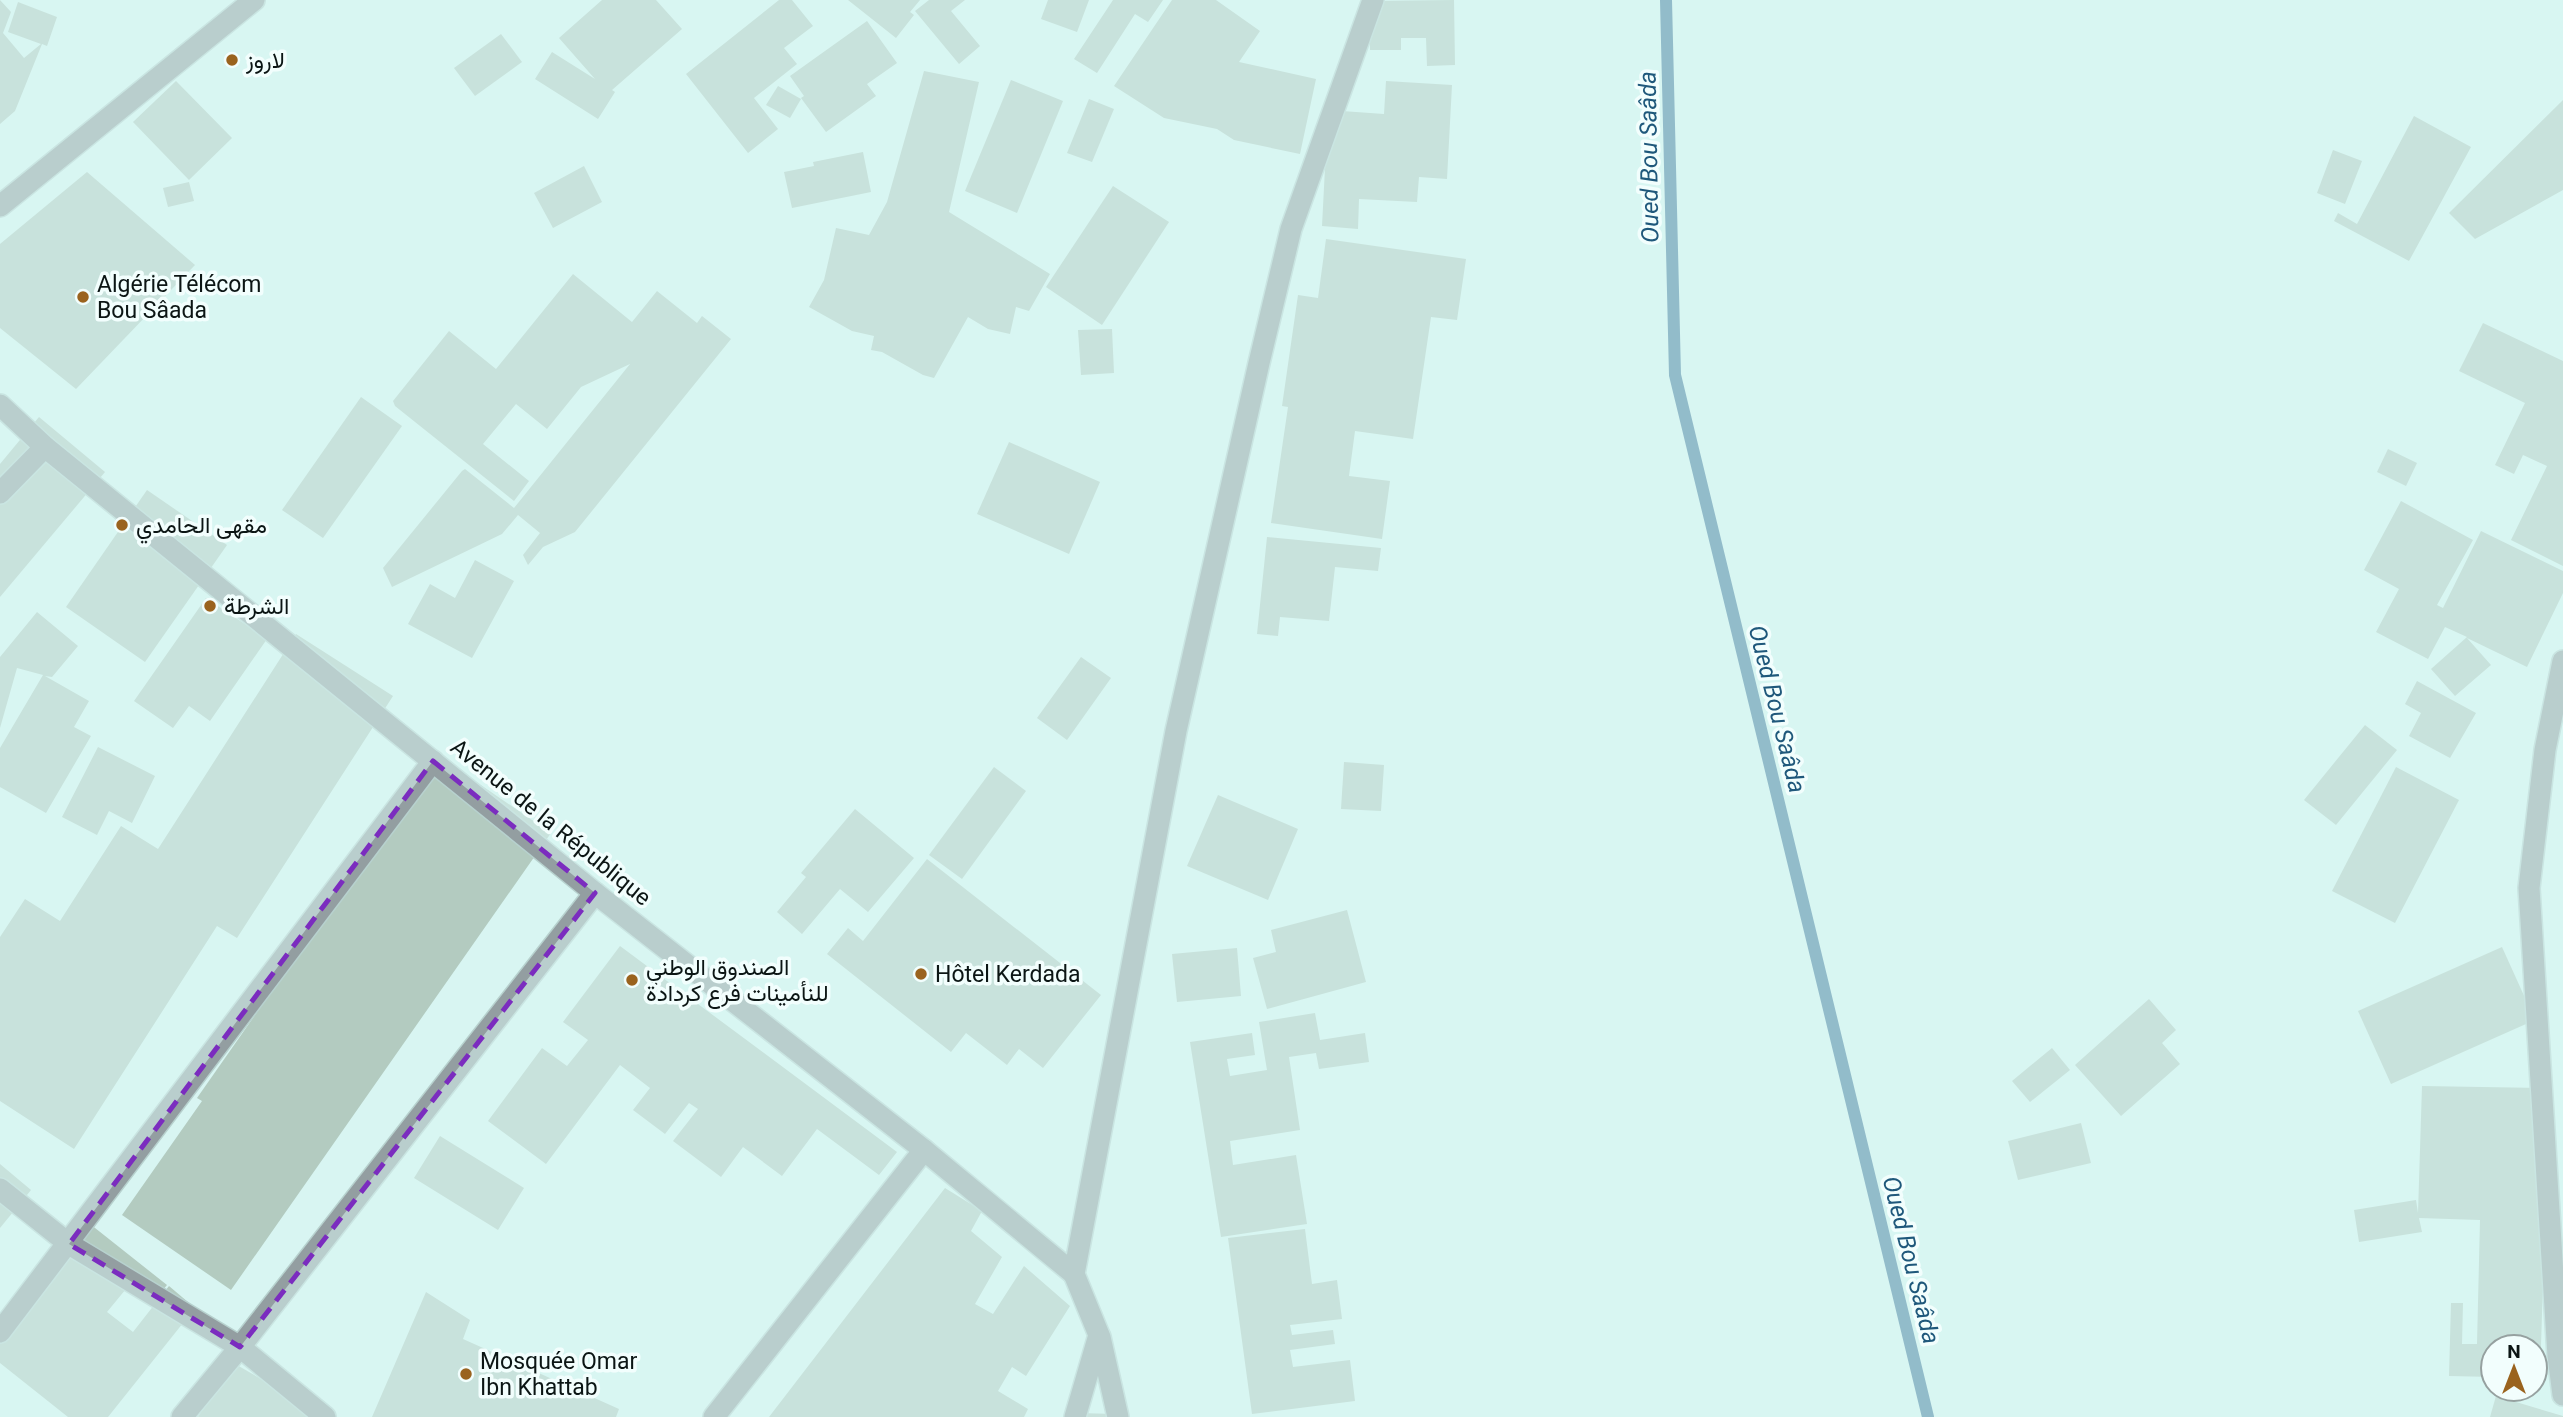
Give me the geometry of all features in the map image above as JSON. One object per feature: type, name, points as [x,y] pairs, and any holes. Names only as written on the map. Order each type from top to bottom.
[{"type":"street","points":[[0,206],[254,0]]},
{"type":"street","points":[[1118,1417],[1099,1335],[1074,1274],[1176,731],[1262,350],[1291,229],[1373,0]]},
{"type":"street","name":"Avenue de la République","points":[[0,405],[45,447],[596,893],[924,1150],[1074,1274]]},
{"type":"street","points":[[0,493],[45,447]]},
{"type":"street","points":[[2563,661],[2545,750],[2529,888],[2558,1356],[2563,1395]]},
{"type":"street","points":[[0,1332],[433,761]]},
{"type":"street","points":[[182,1417],[240,1347],[596,893]]},
{"type":"street","points":[[715,1417],[924,1150]]},
{"type":"street","points":[[0,1189],[69,1244],[240,1347],[325,1417]]},
{"type":"street","points":[[1075,1417],[1099,1335]]},
{"type":"highlighted area","points":[[433,761],[595,893],[240,1347],[69,1244]]},
{"type":"building","points":[[0,0],[11,12],[3,33],[24,58],[41,44],[8,32],[18,2],[57,17],[47,46],[42,44],[15,111],[0,124]]},
{"type":"building","points":[[602,0],[656,0],[682,29],[612,90],[615,92],[598,119],[535,79],[552,52],[595,79],[559,38]]},
{"type":"building","points":[[779,0],[792,0],[813,26],[784,48],[797,64],[754,98],[778,129],[748,153],[686,74]]},
{"type":"building","points":[[848,0],[920,0],[910,12],[914,15],[896,38]]},
{"type":"building","points":[[929,0],[965,0],[951,11],[980,46],[959,64],[915,11]]},
{"type":"building","points":[[1048,0],[1089,0],[1077,32],[1041,19]]},
{"type":"building","points":[[1113,0],[1163,0],[1148,22],[1135,14],[1097,73],[1074,59]]},
{"type":"building","points":[[1172,0],[1216,0],[1260,31],[1239,62],[1316,79],[1300,154],[1234,140],[1217,129],[1164,118],[1114,86]]},
{"type":"building","points":[[1454,0],[1455,65],[1427,66],[1426,38],[1401,38],[1401,50],[1370,50],[1369,1]]},
{"type":"building","points":[[867,21],[897,63],[867,84],[876,96],[826,132],[801,98],[804,96],[790,76]]},
{"type":"building","points":[[501,34],[522,62],[475,96],[454,68]]},
{"type":"building","points":[[924,71],[979,82],[949,212],[1050,274],[1029,311],[1016,307],[1010,334],[988,329],[968,317],[934,378],[923,375],[882,352],[871,350],[874,336],[852,331],[809,307],[824,280],[836,228],[869,235],[887,202]]},
{"type":"building","points":[[1011,80],[1063,101],[1017,213],[965,191]]},
{"type":"building","points":[[176,81],[232,138],[189,180],[133,122]]},
{"type":"building","points":[[1386,81],[1452,85],[1447,179],[1419,177],[1417,202],[1359,199],[1358,229],[1322,226],[1328,110],[1384,114]]},
{"type":"building","points":[[778,86],[801,99],[790,118],[766,105]]},
{"type":"building","points":[[1089,99],[1114,109],[1092,162],[1067,153]]},
{"type":"building","points":[[2563,100],[2563,190],[2475,239],[2449,213]]},
{"type":"building","points":[[2414,116],[2471,147],[2409,261],[2334,221],[2338,213],[2357,224]]},
{"type":"building","points":[[2333,150],[2362,161],[2345,204],[2317,193]]},
{"type":"building","points":[[863,152],[871,192],[792,208],[784,172],[814,166],[813,162]]},
{"type":"building","points":[[584,166],[602,202],[553,228],[534,193]]},
{"type":"building","name":"Algérie Télécom Bou Sâada","points":[[87,172],[195,265],[76,389],[0,328],[0,244]]},
{"type":"building","points":[[189,182],[194,201],[168,207],[163,188]]},
{"type":"building","points":[[1113,186],[1169,222],[1102,325],[1046,287]]},
{"type":"building","points":[[1326,239],[1466,259],[1457,320],[1431,317],[1413,439],[1355,431],[1349,476],[1390,481],[1382,539],[1271,523],[1288,407],[1282,406],[1298,295],[1318,298]]},
{"type":"building","points":[[573,274],[632,322],[657,291],[697,323],[702,316],[731,339],[575,532],[543,547],[528,565],[523,555],[540,533],[518,515],[502,534],[392,587],[383,568],[462,471],[465,469],[514,508],[630,364],[581,387],[547,429],[516,404],[483,444],[529,481],[514,501],[395,406],[393,401],[449,331],[496,369]]},
{"type":"building","points":[[2483,323],[2563,361],[2563,566],[2511,540],[2547,466],[2523,455],[2514,474],[2495,465],[2525,403],[2459,371]]},
{"type":"building","points":[[1112,329],[1114,373],[1081,375],[1078,330]]},
{"type":"building","points":[[361,397],[402,426],[323,538],[282,510]]},
{"type":"building","points":[[39,417],[105,472],[0,597],[0,464]]},
{"type":"building","points":[[1009,442],[1100,482],[1069,554],[977,514]]},
{"type":"building","points":[[2388,449],[2417,463],[2406,486],[2377,472]]},
{"type":"building","points":[[147,490],[227,545],[145,662],[66,607]]},
{"type":"building","points":[[2401,501],[2473,540],[2437,605],[2443,608],[2481,531],[2563,571],[2563,593],[2527,667],[2467,638],[2491,665],[2455,696],[2431,669],[2467,637],[2445,627],[2428,659],[2376,632],[2399,589],[2364,570]]},
{"type":"building","points":[[1267,537],[1381,548],[1378,571],[1335,567],[1329,621],[1280,617],[1278,636],[1257,634]]},
{"type":"building","points":[[475,560],[514,581],[472,658],[408,624],[430,584],[455,598]]},
{"type":"building","points":[[206,598],[267,639],[210,721],[189,706],[173,728],[134,701]]},
{"type":"building","points":[[37,612],[78,646],[52,677],[45,676],[89,701],[74,727],[91,736],[46,813],[0,787],[0,748],[43,675],[17,668],[0,728],[0,657]]},
{"type":"building","points":[[296,634],[393,696],[237,938],[217,926],[74,1149],[0,1101],[0,937],[25,899],[60,921],[121,826],[158,849]]},
{"type":"building","points":[[1081,657],[1111,678],[1067,740],[1037,718]]},
{"type":"building","points":[[2417,681],[2476,713],[2450,758],[2409,736],[2421,713],[2405,704]]},
{"type":"building","points":[[2365,725],[2397,750],[2336,825],[2304,800]]},
{"type":"building","points":[[98,747],[155,776],[132,823],[109,811],[97,835],[62,817]]},
{"type":"building","points":[[437,755],[551,833],[231,1290],[122,1215],[202,1101],[197,1098]]},
{"type":"building","points":[[1344,762],[1384,765],[1381,811],[1341,809]]},
{"type":"building","points":[[994,767],[1026,791],[962,879],[929,855]]},
{"type":"building","points":[[2396,767],[2459,800],[2395,923],[2332,891]]},
{"type":"building","points":[[1218,795],[1298,829],[1268,900],[1187,866]]},
{"type":"building","points":[[855,809],[914,858],[868,912],[840,889],[802,934],[777,912],[806,877],[801,873]]},
{"type":"building","points":[[927,859],[1101,995],[1043,1068],[1019,1049],[1007,1065],[966,1033],[951,1052],[827,954],[848,928],[863,941]]},
{"type":"building","points":[[1347,910],[1366,982],[1267,1009],[1253,958],[1276,952],[1271,930]]},
{"type":"building","points":[[620,946],[897,1152],[879,1175],[817,1129],[782,1176],[743,1147],[721,1177],[673,1141],[698,1109],[689,1103],[665,1134],[633,1110],[650,1088],[620,1065],[546,1164],[488,1121],[542,1048],[567,1066],[588,1040],[563,1022]]},
{"type":"building","points":[[2502,947],[2535,1020],[2391,1084],[2358,1011]]},
{"type":"building","points":[[1237,948],[1241,996],[1177,1002],[1172,954]]},
{"type":"building","points":[[2149,999],[2176,1030],[2162,1043],[2180,1064],[2121,1116],[2075,1065]]},
{"type":"building","points":[[1315,1013],[1320,1040],[1365,1033],[1369,1062],[1319,1069],[1316,1053],[1289,1057],[1300,1130],[1230,1141],[1233,1165],[1296,1155],[1307,1224],[1221,1237],[1190,1042],[1252,1033],[1255,1055],[1227,1059],[1230,1076],[1267,1070],[1259,1022]]},
{"type":"building","points":[[2052,1048],[2070,1070],[2030,1102],[2012,1081]]},
{"type":"building","points":[[2422,1086],[2549,1088],[2541,1333],[2479,1333],[2479,1377],[2449,1376],[2451,1303],[2463,1303],[2462,1344],[2477,1344],[2480,1220],[2419,1218],[2422,1232],[2359,1242],[2354,1210],[2416,1200],[2418,1213]]},
{"type":"building","points":[[2081,1123],[2091,1163],[2018,1180],[2008,1141]]},
{"type":"building","points":[[440,1136],[524,1188],[498,1230],[414,1178]]},
{"type":"building","points":[[0,1164],[31,1190],[0,1228]]},
{"type":"building","points":[[945,1188],[982,1211],[971,1231],[1002,1257],[975,1304],[993,1314],[1024,1266],[1070,1306],[1026,1376],[1012,1367],[998,1391],[1028,1409],[1024,1417],[769,1417]]},
{"type":"building","points":[[90,1224],[167,1285],[157,1297],[135,1278],[107,1312],[133,1332],[169,1286],[195,1308],[108,1417],[68,1417],[0,1363],[0,1336]]},
{"type":"building","points":[[1305,1229],[1312,1284],[1337,1280],[1342,1319],[1290,1325],[1292,1335],[1333,1330],[1335,1344],[1290,1350],[1293,1367],[1350,1360],[1355,1401],[1252,1414],[1228,1238]]},
{"type":"building","name":"Mosquée Omar Ibn Khattab","points":[[426,1292],[470,1320],[463,1339],[619,1409],[616,1417],[372,1417]]},
{"type":"building","points":[[230,1361],[294,1398],[318,1417],[198,1417]]},
{"type":"building","points":[[2494,1403],[2519,1403],[2563,1416],[2563,1417],[2490,1417]]},
{"type":"building","points":[[1078,1413],[1115,1414],[1115,1417],[1078,1417]]},
{"type":"waterway","name":"Oued Bou Saâda","points":[[1666,0],[1675,375],[1928,1417]]},
{"type":"place","name":"لاروز","points":[[232,60]]},
{"type":"place","name":"Algérie Télécom Bou Sâada","points":[[83,297]]},
{"type":"place","name":"مقهى الحامدي","points":[[122,525]]},
{"type":"place","name":"الشرطة","points":[[210,606]]},
{"type":"place","name":"Hôtel Kerdada","points":[[921,974]]},
{"type":"place","name":"الصندوق الوطني للنأمينات فرع كردادة","points":[[632,980]]},
{"type":"place","name":"Mosquée Omar Ibn Khattab","points":[[466,1374]]}]
